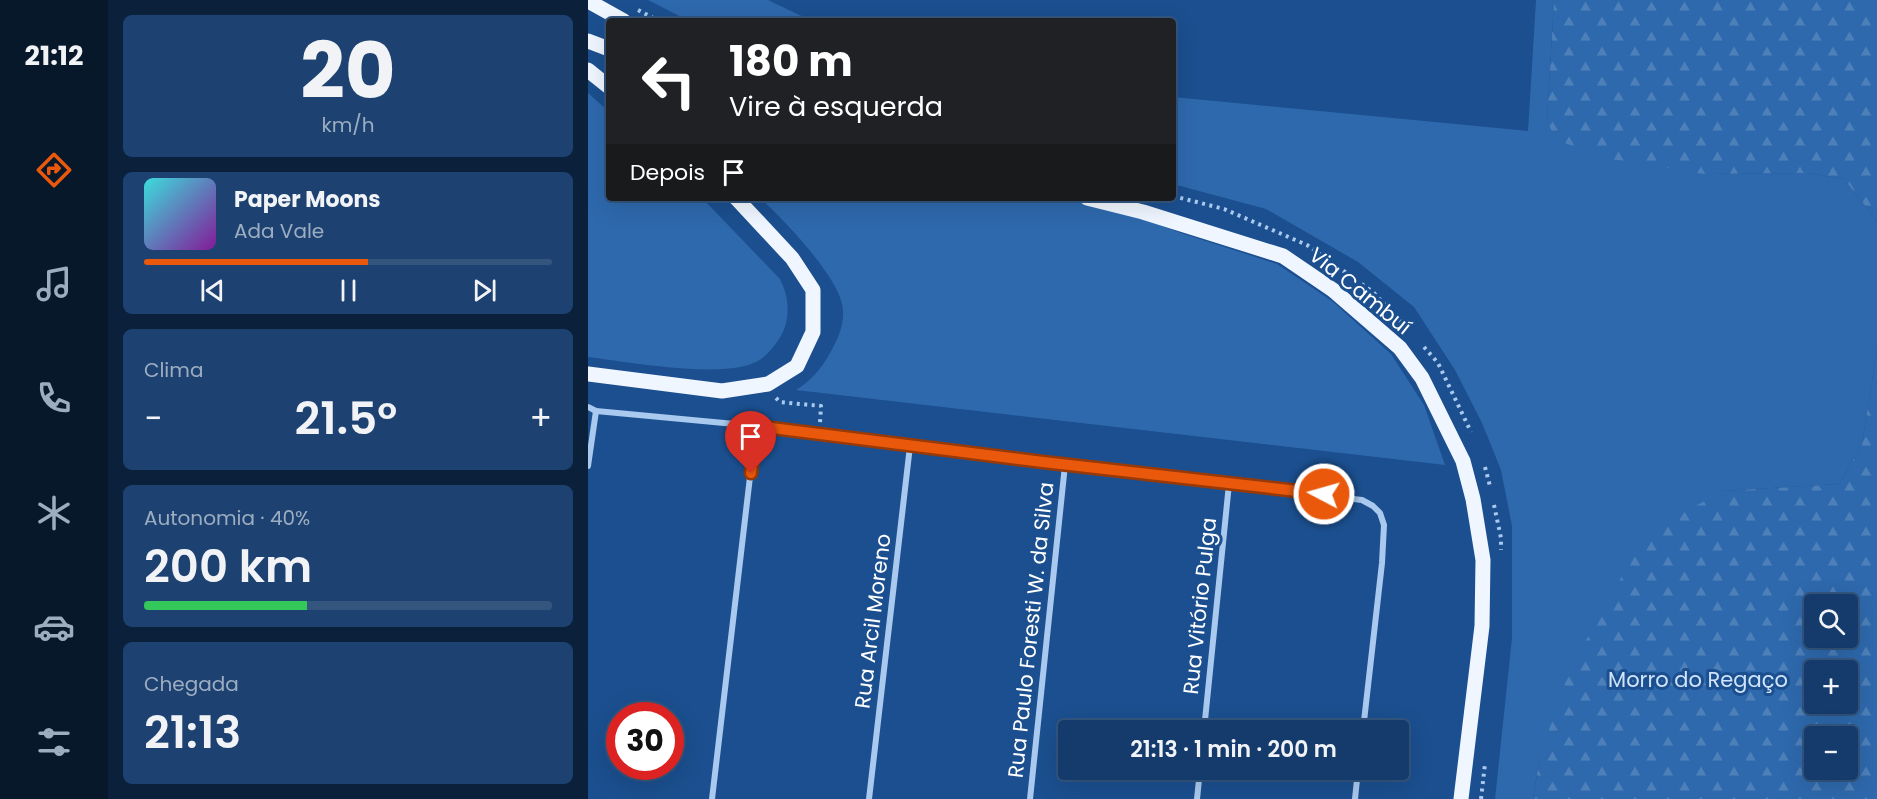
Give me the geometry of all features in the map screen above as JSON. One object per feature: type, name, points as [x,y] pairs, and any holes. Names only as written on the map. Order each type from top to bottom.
[{"type":"main road","points":[[588,1],[619,18]]},
{"type":"main road","points":[[588,41],[606,48]]},
{"type":"main road","points":[[588,70],[606,85]]},
{"type":"main road","points":[[588,374],[722,391],[768,384],[797,366],[813,332],[813,290],[792,258],[739,201]]},
{"type":"main road","name":"Via Cambuí","points":[[1099,201],[1143,212],[1283,256],[1333,290],[1400,348],[1422,378],[1463,461],[1473,499],[1483,561],[1482,626],[1461,799]]},
{"type":"street","points":[[588,407],[596,411]]},
{"type":"street","points":[[588,466],[596,411]]},
{"type":"street","points":[[588,413],[596,411],[756,426],[1362,500],[1380,513],[1384,525],[1382,563],[1364,720]]},
{"type":"street","points":[[712,799],[756,426]]},
{"type":"street","name":"Rua Arcil Moreno","points":[[869,799],[910,446]]},
{"type":"street","name":"Rua Paulo Foresti W. da Silva","points":[[1030,799],[1065,465]]},
{"type":"street","name":"Rua Vitório Pulga","points":[[1205,720],[1229,484]]},
{"type":"street","points":[[1197,799],[1199,780]]},
{"type":"street","points":[[1355,799],[1357,780]]},
{"type":"path","points":[[1176,197],[1224,209],[1307,245],[1373,292],[1409,332]]},
{"type":"path","points":[[1417,339],[1438,363],[1463,412],[1475,442]]},
{"type":"path","points":[[768,384],[780,402],[822,407],[819,434]]},
{"type":"path","points":[[1483,463],[1501,537],[1502,557]]},
{"type":"path","points":[[1481,799],[1486,754]]},
{"type":"green space","points":[[648,0],[768,0],[806,18],[683,18]]},
{"type":"green space","points":[[1536,0],[1554,0],[1547,121],[1704,174],[1807,173],[1844,179],[1877,221],[1877,350],[1862,444],[1839,484],[1722,491],[1539,761],[1533,799],[1495,799],[1512,638],[1512,526],[1501,470],[1482,423],[1455,370],[1414,307],[1358,262],[1266,209],[1176,185],[1176,97],[1528,131]]},
{"type":"green space","points":[[1554,0],[1877,0],[1877,221],[1844,179],[1807,173],[1704,174],[1611,159],[1556,140],[1547,121]]},
{"type":"green space","points":[[588,93],[606,109],[606,201],[705,201],[780,279],[787,300],[787,315],[781,336],[767,354],[756,362],[740,367],[674,368],[588,357]]},
{"type":"green space","points":[[763,201],[1073,201],[1140,217],[1181,233],[1277,264],[1332,301],[1391,354],[1424,405],[1445,465],[796,390],[816,374],[833,348],[842,323],[843,310],[830,277],[782,219]]},
{"type":"green space","name":"Morro do Regaço","points":[[1877,350],[1877,799],[1533,799],[1540,756],[1570,669],[1645,535],[1722,491],[1839,484],[1862,444]]},
{"type":"route","points":[[751,473],[756,426],[1324,494]]}]
